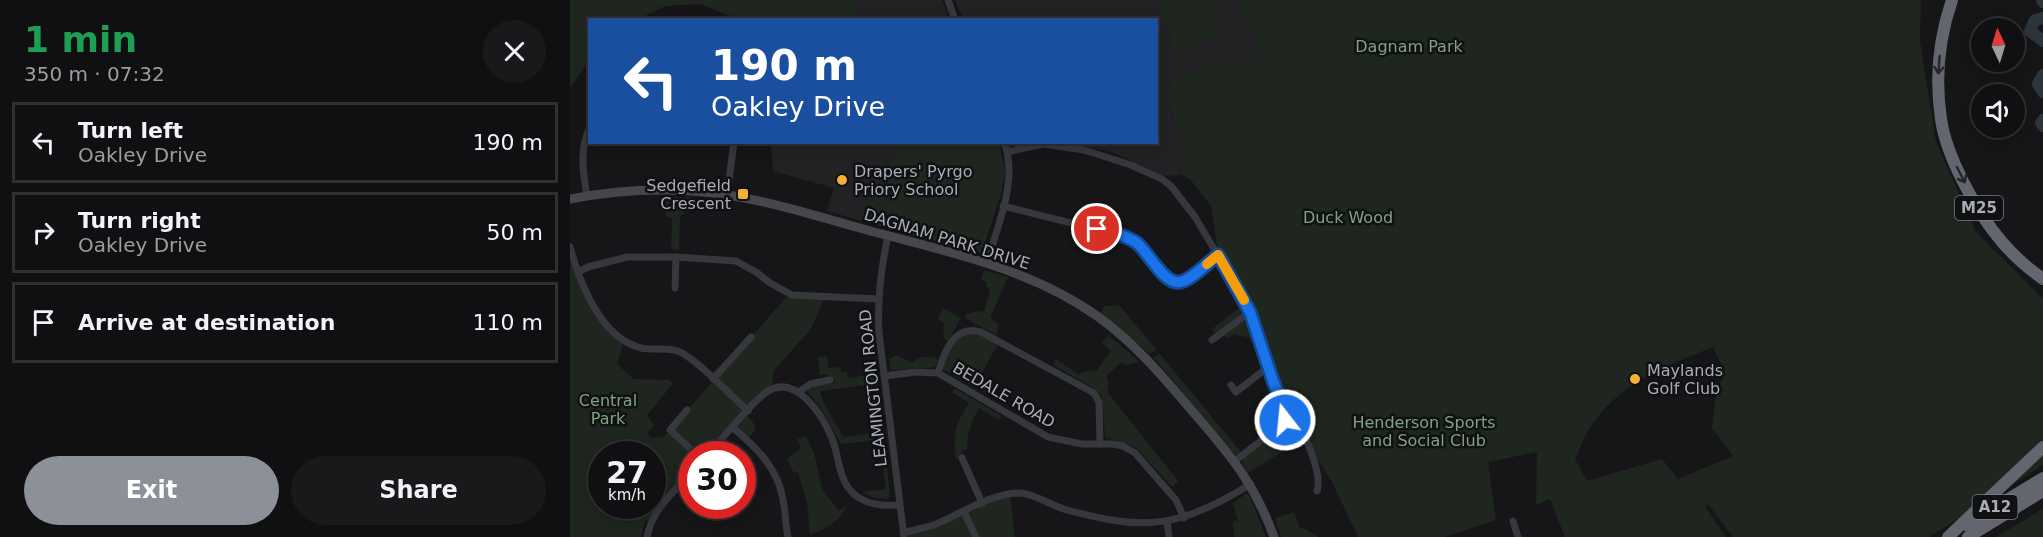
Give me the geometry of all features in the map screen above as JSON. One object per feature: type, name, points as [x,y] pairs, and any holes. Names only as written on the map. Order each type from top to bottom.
[{"type":"highway","name":"M25","points":[[1952,0],[1941,41],[1938,74],[1941,120],[1951,152],[1976,205],[2002,243],[2043,279]]},
{"type":"highway","name":"A12","points":[[1948,537],[2043,447]]},
{"type":"highway","name":"A12","points":[[1948,537],[2043,478]]},
{"type":"highway","name":"A12","points":[[1968,537],[2043,491]]},
{"type":"street","points":[[948,0],[955,18]]},
{"type":"street","points":[[587,196],[582,164],[583,148],[588,133]]},
{"type":"street","points":[[727,195],[734,144]]},
{"type":"street","points":[[987,263],[1009,179],[1010,164],[1005,144]]},
{"type":"street","points":[[1007,152],[1043,144],[1055,144],[1104,155],[1153,174],[1171,186],[1183,202],[1218,255],[1250,312],[1268,368],[1285,410],[1285,420],[1281,425],[1235,461]]},
{"type":"street","name":"DAGNAM PARK DRIVE","points":[[570,200],[622,192],[663,190],[727,195],[774,205],[987,263],[1013,271],[1052,289],[1097,316],[1148,360],[1235,461],[1251,484],[1274,537]]},
{"type":"street","points":[[1003,206],[1127,237],[1137,244],[1169,281],[1177,283],[1185,280],[1218,255]]},
{"type":"street","name":"LEAMINGTON ROAD","points":[[888,236],[882,261],[878,299],[879,333],[903,535]]},
{"type":"street","points":[[570,248],[578,272],[600,318],[624,342],[644,348],[681,352],[748,411]]},
{"type":"street","points":[[578,272],[588,267],[627,257],[736,261],[792,295],[878,299]]},
{"type":"street","points":[[675,288],[676,257]]},
{"type":"street","points":[[1212,340],[1250,312]]},
{"type":"street","points":[[938,373],[952,340],[960,332],[968,330],[981,333],[1094,393],[1099,402],[1100,444]]},
{"type":"street","points":[[713,379],[751,337]]},
{"type":"street","points":[[1231,385],[1236,392],[1268,368]]},
{"type":"street","name":"BEDALE ROAD","points":[[884,376],[916,372],[938,373],[1048,437],[1082,444],[1123,447],[1135,453],[1176,500],[1184,518]]},
{"type":"street","points":[[800,392],[810,384],[830,380]]},
{"type":"street","points":[[721,441],[771,389],[785,387],[800,392],[823,419],[832,438],[839,468],[848,487],[855,494],[874,504],[898,505]]},
{"type":"street","points":[[682,441],[670,430],[687,410]]},
{"type":"street","points":[[1285,420],[1299,430],[1310,450],[1316,467],[1319,487],[1317,491]]},
{"type":"street","points":[[734,428],[762,454],[774,473],[783,499],[788,537]]},
{"type":"street","points":[[963,458],[982,503]]},
{"type":"street","points":[[903,535],[1001,495],[1028,494],[1057,507],[1105,519],[1130,523],[1167,522],[1212,507],[1251,484]]},
{"type":"street","points":[[647,537],[650,522],[656,512],[678,488]]},
{"type":"street","points":[[964,512],[976,537]]},
{"type":"street","points":[[1513,521],[1518,537]]},
{"type":"street","points":[[1167,522],[1169,537]]},
{"type":"shaded area","points":[[832,0],[942,0],[949,18],[842,18]]},
{"type":"shaded area","points":[[955,0],[1238,0],[1262,56],[1167,103],[1183,142],[1181,175],[1165,176],[1114,153],[1083,146],[1077,149],[1055,144],[1158,144],[1158,18],[963,18]]},
{"type":"shaded area","name":"Drapers' Pyrgo Priory School","points":[[771,144],[896,144],[873,200],[855,219],[827,211],[834,188],[773,171]]},
{"type":"green space","points":[[570,0],[855,0],[860,18],[735,18],[700,4],[666,6],[641,18],[588,18],[588,62],[570,88]]},
{"type":"green space","points":[[1158,0],[1213,0],[1224,33],[1174,49]]},
{"type":"green space","points":[[1238,0],[1921,0],[1920,41],[1936,142],[1976,232],[2043,299],[2043,465],[1929,537],[1733,537],[1708,504],[1705,507],[1726,537],[1565,537],[1550,499],[1536,505],[1537,452],[1488,462],[1496,520],[1445,537],[1358,537],[1332,482],[1305,438],[1248,473],[1243,465],[1242,459],[1291,422],[1278,391],[1252,300],[1218,252],[1211,206],[1190,179],[1181,175],[1183,142],[1167,103],[1172,77],[1261,56]],"holes":[[[1713,347],[1725,372],[1716,393],[1712,428],[1733,456],[1678,479],[1662,459],[1587,481],[1575,459],[1591,426],[1616,398],[1646,377]]]},
{"type":"green space","points":[[896,144],[999,144],[1005,170],[1002,191],[981,254],[855,219],[873,200]]},
{"type":"green space","points":[[665,197],[694,197],[689,208],[680,216],[679,250],[671,249],[672,218],[666,217]]},
{"type":"green space","name":"Central Park","points":[[574,262],[600,318],[624,342],[617,364],[634,379],[669,380],[673,384],[647,415],[654,426],[648,432],[650,437],[662,438],[670,430],[789,294],[825,297],[811,329],[774,370],[771,389],[745,414],[752,420],[756,430],[747,439],[733,428],[720,441],[678,441],[678,488],[666,502],[666,441],[588,441],[588,519],[652,519],[645,521],[641,537],[570,537],[570,263]]},
{"type":"green space","points":[[984,270],[1008,277],[990,318],[999,324],[996,335],[965,318],[967,314],[984,312],[990,289],[986,287],[987,282],[981,280]]},
{"type":"green space","points":[[1119,305],[1156,349],[1150,354],[1100,313],[1105,306]]},
{"type":"green space","points":[[943,308],[961,318],[948,341],[944,338],[945,324],[938,319]]},
{"type":"green space","points":[[1239,308],[1251,338],[1233,334],[1228,338],[1218,333],[1215,334],[1212,329]]},
{"type":"green space","points":[[968,333],[980,334],[998,344],[974,387],[942,369],[951,347]]},
{"type":"green space","points":[[1108,335],[1140,362],[1125,365],[1122,362],[1106,376],[1108,393],[1178,481],[1172,487],[1134,446],[1105,437],[1102,397],[1094,388],[1053,365],[1056,359],[1079,375],[1081,372],[1097,370],[1111,351],[1102,343]]},
{"type":"green space","points":[[1160,354],[1241,452],[1238,455],[1234,454],[1153,357]]},
{"type":"green space","points":[[897,355],[912,363],[924,357],[938,359],[935,367],[891,370],[889,359]]},
{"type":"green space","points":[[827,356],[829,368],[841,367],[841,372],[847,372],[848,378],[876,374],[890,495],[888,499],[874,498],[862,492],[886,489],[880,440],[841,444],[822,410],[806,390],[835,383],[835,379],[830,380],[828,374],[820,375],[818,357]],"holes":[[[874,384],[879,432],[843,437],[820,391]]]},
{"type":"green space","points":[[954,388],[1002,416],[999,420],[979,408],[970,428],[967,449],[962,451],[962,458],[956,459],[956,430],[969,403],[952,392]]},
{"type":"green space","points":[[806,436],[814,453],[822,489],[839,511],[848,505],[832,524],[810,534],[807,503],[798,472],[794,473],[787,459],[801,448],[797,439]]},
{"type":"green space","points":[[1010,494],[1015,537],[909,537],[908,532]]},
{"type":"green space","points":[[1246,494],[1249,495],[1266,537],[1234,537],[1233,522],[1238,520],[1233,503]]},
{"type":"green space","points":[[2043,509],[2043,537],[1996,537]]},
{"type":"green space","points":[[1294,512],[1300,529],[1303,528],[1318,537],[1281,537],[1275,518]]},
{"type":"waterway","points":[[2043,18],[2035,20],[2030,31],[2043,41]]},
{"type":"waterway","points":[[2043,75],[2038,84],[2043,92]]},
{"type":"waterway","points":[[2043,120],[2041,123],[2043,126]]},
{"type":"slow traffic","points":[[1207,264],[1218,255],[1244,300]]},
{"type":"place","name":"Drapers' Pyrgo Priory School","points":[[842,180]]},
{"type":"place","name":"Sedgefield Crescent","points":[[743,194]]},
{"type":"place","name":"Maylands Golf Club","points":[[1635,379]]},
{"type":"route","points":[[1097,229],[1127,237],[1152,259],[1169,281],[1177,283],[1185,280],[1218,255],[1250,312],[1276,392],[1285,410],[1285,420]]},
{"type":"park label","name":"Dagnam Park","points":[[1409,46]]},
{"type":"park label","name":"Duck Wood","points":[[1348,217]]},
{"type":"park label","name":"Henderson Sports and Social Club","points":[[1424,431]]}]
